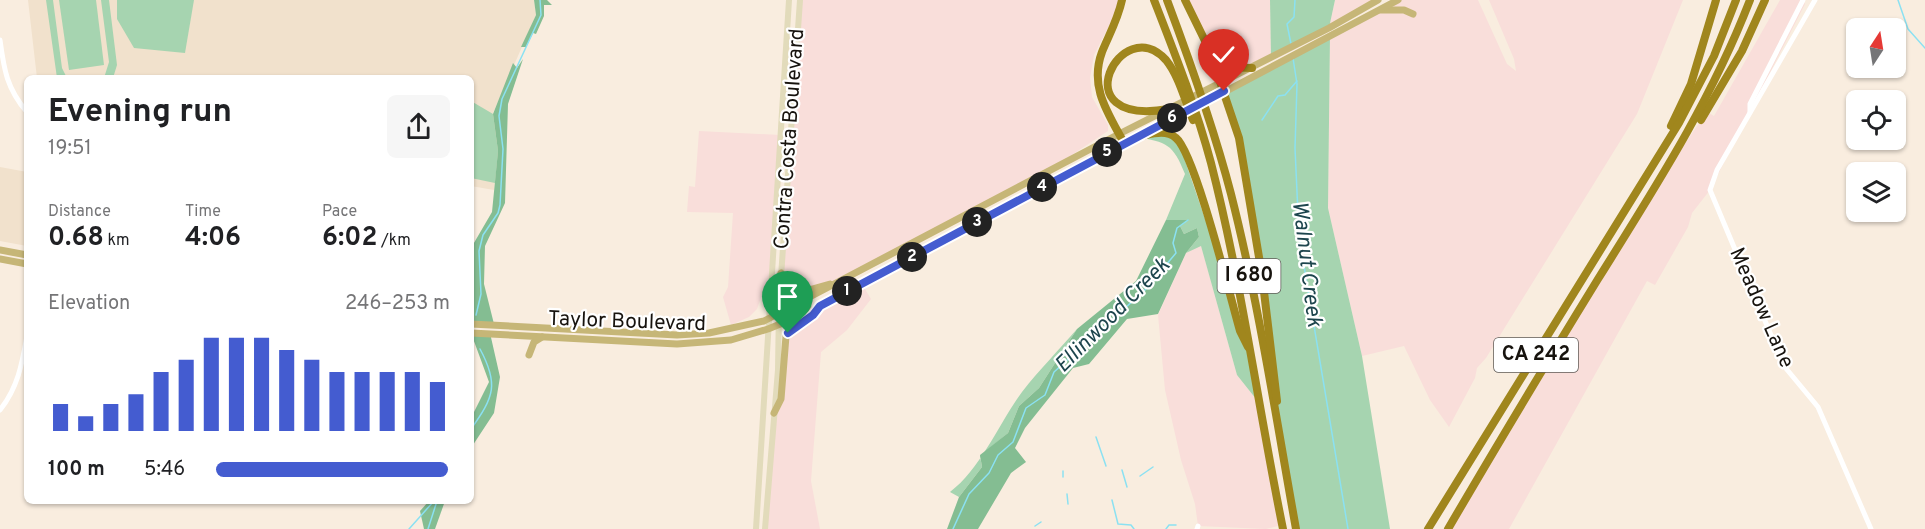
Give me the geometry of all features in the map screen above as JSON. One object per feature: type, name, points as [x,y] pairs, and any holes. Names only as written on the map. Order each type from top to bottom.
[{"type":"highway","points":[[1122,0],[1102,53],[1096,80],[1102,101],[1124,143]]},
{"type":"highway","points":[[1155,0],[1182,82]]},
{"type":"highway","name":"I 680","points":[[1167,0],[1210,122],[1246,263],[1296,529]]},
{"type":"highway","points":[[1185,0],[1209,49],[1239,138],[1262,275],[1276,386],[1278,431]]},
{"type":"highway","points":[[1643,181],[1691,84],[1716,0]]},
{"type":"highway","name":"CA 242","points":[[1428,529],[1643,181],[1699,86],[1736,0]]},
{"type":"highway","name":"CA 242","points":[[1448,529],[1712,90],[1750,0]]},
{"type":"highway","points":[[1655,187],[1714,101],[1742,51],[1765,0]]},
{"type":"highway","points":[[1209,49],[1225,67],[1252,68]]},
{"type":"highway","points":[[1170,109],[1145,113],[1128,111],[1120,106],[1109,88],[1111,67],[1128,51],[1149,50],[1167,62],[1182,82]]},
{"type":"highway","name":"I 680","points":[[1182,82],[1211,164],[1251,353],[1283,529]]},
{"type":"highway","points":[[1136,137],[1168,133],[1178,140],[1204,208],[1240,331],[1251,353]]},
{"type":"main road","name":"Contra Costa Boulevard","points":[[756,529],[789,0]]},
{"type":"main road","name":"Contra Costa Boulevard","points":[[765,529],[800,0]]},
{"type":"main road","points":[[1329,32],[1378,0]]},
{"type":"main road","points":[[774,413],[781,399],[786,336],[813,315],[820,306],[1136,137],[1223,87],[1329,32],[1398,0]]},
{"type":"main road","points":[[1378,10],[1404,10],[1413,14]]},
{"type":"main road","points":[[781,273],[790,289],[801,294],[850,278],[1119,134],[1223,87],[1252,68],[1267,65]]},
{"type":"main road","points":[[774,215],[780,218],[783,246]]},
{"type":"main road","points":[[0,250],[24,254]]},
{"type":"main road","points":[[861,284],[864,275],[887,262],[891,255]]},
{"type":"main road","points":[[0,259],[24,263]]},
{"type":"main road","points":[[16,262],[24,267]]},
{"type":"main road","name":"Taylor Boulevard","points":[[474,324],[677,335],[728,330],[779,316],[850,278]]},
{"type":"main road","name":"Taylor Boulevard","points":[[474,333],[677,344],[731,340],[779,325],[820,306]]},
{"type":"main road","points":[[529,356],[534,342],[545,336]]},
{"type":"street","points":[[1750,112],[1750,104],[1803,0]]},
{"type":"street","points":[[1750,112],[1815,0]]},
{"type":"street","points":[[0,40],[6,82],[13,97],[24,109]]},
{"type":"street","name":"Meadow Lane","points":[[1750,112],[1712,179],[1710,190],[1784,366],[1818,407],[1871,529]]},
{"type":"street","points":[[0,410],[14,393],[24,351]]},
{"type":"shaded area","points":[[28,0],[534,0],[536,15],[493,113],[498,151],[494,190],[474,187],[474,75],[37,75]]},
{"type":"shaded area","points":[[800,0],[1119,0],[1112,20],[1094,55],[1090,78],[1092,97],[1108,125],[1108,131],[1037,178],[850,277],[798,293],[781,273]]},
{"type":"shaded area","points":[[1185,0],[1270,0],[1271,58],[1232,69],[1218,60]]},
{"type":"shaded area","points":[[1335,0],[1378,0],[1329,28]]},
{"type":"shaded area","points":[[1398,0],[1478,0],[1507,64],[1516,71],[1514,59],[1489,0],[1683,0],[1637,114],[1486,358],[1477,368],[1475,378],[1449,427],[1430,400],[1404,346],[1362,356],[1328,208],[1330,35]]},
{"type":"shaded area","points":[[1780,0],[1802,0],[1805,4],[1710,190],[1692,213],[1688,227],[1655,285],[1647,281],[1509,529],[1448,529],[1655,187],[1697,126],[1709,113],[1714,116]]},
{"type":"shaded area","points":[[699,131],[780,135],[771,270],[757,309],[749,317],[731,325],[723,297],[728,287],[733,213],[687,212],[689,186],[695,187]]},
{"type":"shaded area","points":[[0,167],[24,171],[24,245],[0,241]]},
{"type":"shaded area","points":[[1201,245],[1237,375],[1260,404],[1282,525],[1266,529],[1198,526],[1195,504],[1181,460],[1165,390],[1158,315],[1186,253]]},
{"type":"shaded area","points":[[862,284],[871,299],[847,330],[821,352],[811,481],[820,529],[765,529],[786,336],[820,306]]},
{"type":"green space","points":[[46,0],[53,0],[62,68],[66,75],[57,75]]},
{"type":"green space","points":[[59,0],[96,0],[104,65],[69,70]]},
{"type":"green space","points":[[101,0],[109,0],[117,65],[114,75],[105,75],[109,62]]},
{"type":"green space","points":[[117,0],[194,0],[185,53],[134,48],[117,19]]},
{"type":"green space","points":[[534,0],[547,0],[552,5],[544,5],[544,16],[536,34],[533,33],[526,47],[521,47],[536,15]]},
{"type":"green space","points":[[1270,0],[1335,0],[1329,28],[1271,58]]},
{"type":"green space","points":[[1330,35],[1328,208],[1362,356],[1390,529],[1296,529],[1279,442],[1265,302],[1253,216],[1224,91]]},
{"type":"green space","points":[[523,59],[508,104],[505,203],[485,246],[484,284],[494,324],[474,324],[474,243],[492,212],[498,151],[493,114],[513,63],[517,68]]},
{"type":"green space","points":[[474,103],[493,114],[498,151],[495,183],[474,179]]},
{"type":"green space","points":[[1160,133],[1178,140],[1251,353],[1260,404],[1237,375],[1201,246],[1186,253],[1199,237],[1197,228],[1184,234],[1180,226],[1187,221],[1166,220],[1185,174],[1177,156],[1168,146],[1136,137]]},
{"type":"green space","points":[[1166,220],[1188,220],[1180,226],[1184,234],[1197,228],[1199,237],[1186,253],[1158,314],[1127,319],[1089,364],[1073,368],[1025,428],[1015,448],[1026,462],[1011,473],[978,529],[947,529],[959,497],[982,467],[980,455],[1008,433],[1019,406],[1039,388],[1077,329],[1136,281]]},
{"type":"green space","points":[[1077,329],[1039,388],[1019,406],[1008,433],[984,453],[1022,392]]},
{"type":"green space","points":[[474,333],[490,333],[500,377],[494,413],[474,443],[474,412],[489,382],[474,341]]},
{"type":"green space","points":[[980,458],[982,467],[959,497],[950,492],[971,471]]},
{"type":"green space","points":[[426,504],[444,504],[435,529],[424,529],[420,511]]},
{"type":"waterway","points":[[476,315],[481,294],[479,251],[483,235],[498,213],[500,205],[503,149],[499,116],[502,99],[541,15],[540,0]]},
{"type":"waterway","name":"Walnut Creek","points":[[1291,44],[1287,24],[1294,17],[1295,0]]},
{"type":"waterway","points":[[1898,0],[1908,29],[1925,48]]},
{"type":"waterway","name":"Walnut Creek","points":[[1293,58],[1297,84],[1295,148],[1299,236],[1348,529]]},
{"type":"waterway","name":"Ellinwood Creek","points":[[1262,120],[1278,96],[1285,95],[1297,81]]},
{"type":"waterway","name":"Ellinwood Creek","points":[[953,529],[969,494],[989,473],[998,455],[1013,442],[1026,408],[1045,395],[1054,372],[1145,290],[1176,253],[1173,243],[1177,228],[1188,220]]},
{"type":"waterway","points":[[474,424],[489,399],[492,381],[480,349]]},
{"type":"waterway","points":[[1096,437],[1106,466]]},
{"type":"waterway","points":[[1140,476],[1153,467]]},
{"type":"waterway","points":[[1122,470],[1127,487]]},
{"type":"waterway","points":[[1063,471],[1063,477]]},
{"type":"waterway","points":[[1067,494],[1068,504]]},
{"type":"waterway","points":[[1112,500],[1118,524],[1131,525],[1134,529]]},
{"type":"waterway","points":[[409,529],[431,504]]},
{"type":"waterway","points":[[428,529],[436,504]]},
{"type":"waterway","points":[[1035,526],[1041,522]]},
{"type":"waterway","points":[[1166,529],[1169,525],[1176,525]]},
{"type":"route","points":[[788,333],[813,315],[820,306],[1224,91]]}]
